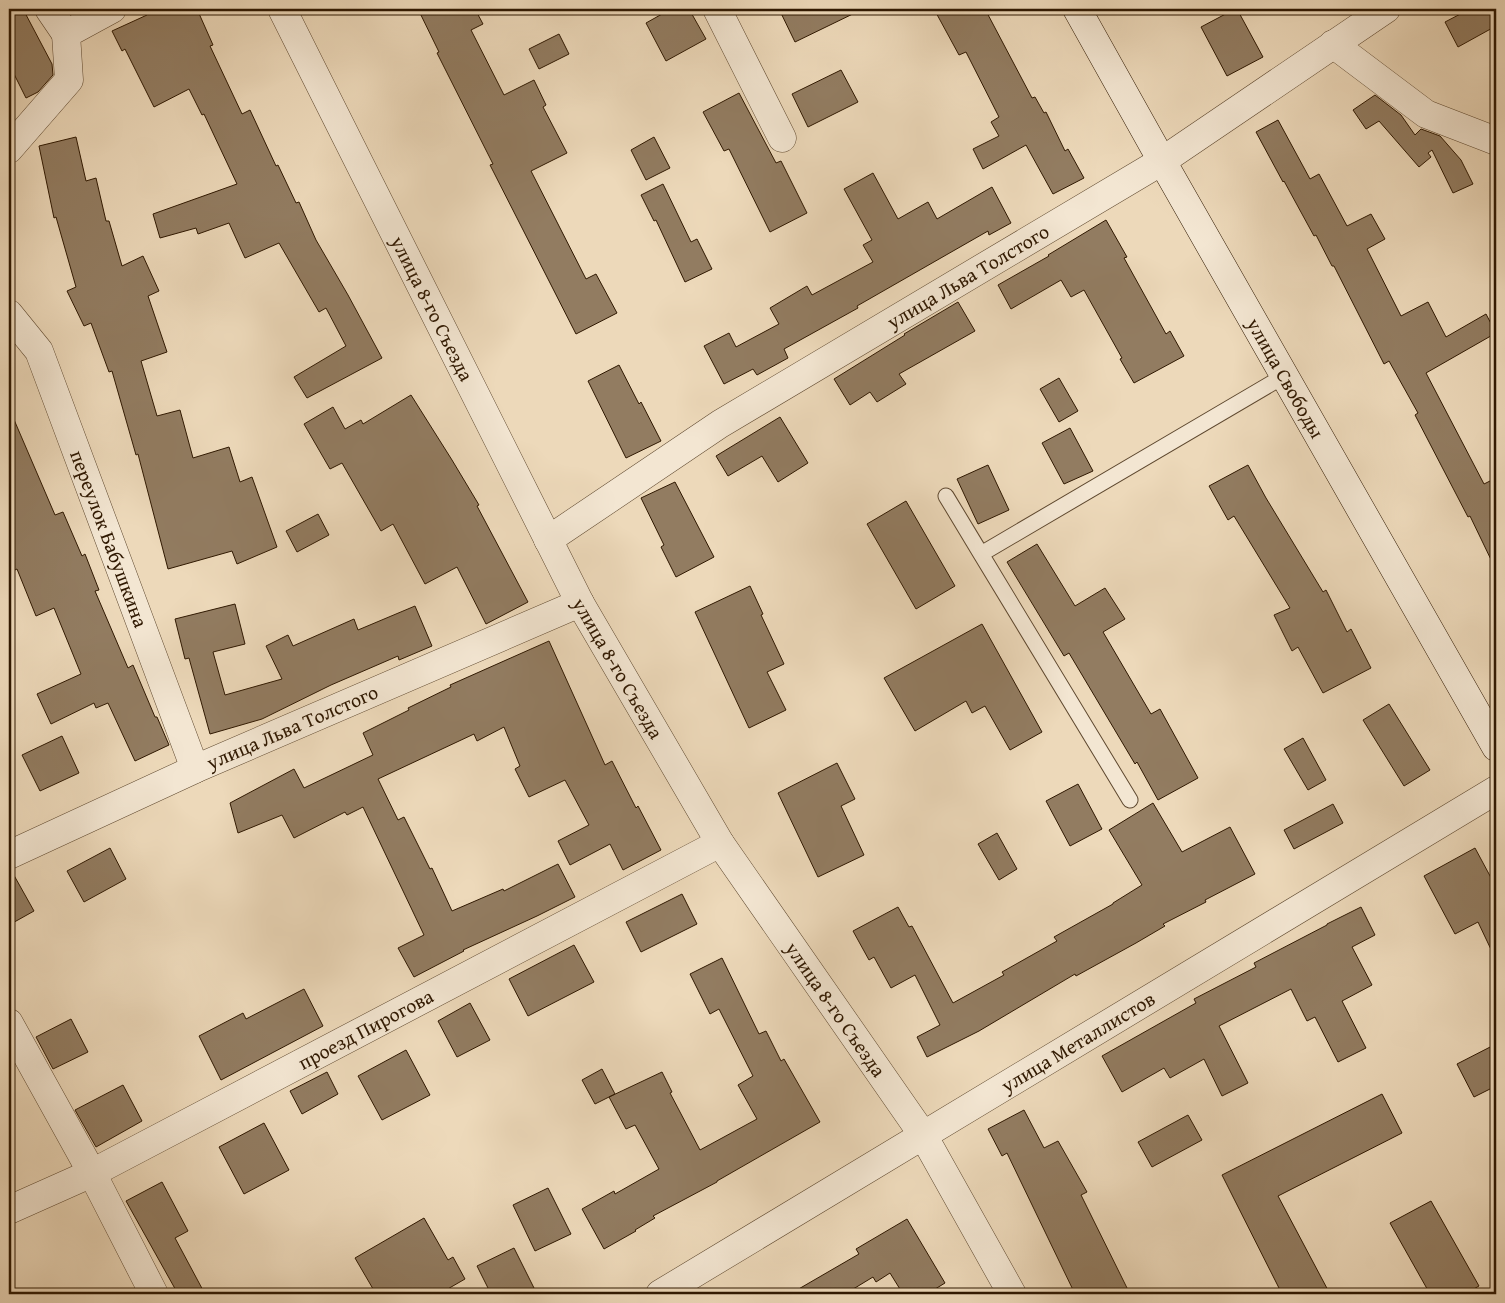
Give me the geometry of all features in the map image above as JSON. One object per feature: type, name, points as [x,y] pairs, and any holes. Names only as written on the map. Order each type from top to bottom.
[{"type":"street","points":[[9,149],[69,80],[66,34],[50,9]]},
{"type":"street","points":[[66,34],[112,9]]},
{"type":"street","name":"улица 8-го Съезда","points":[[282,9],[580,603],[720,843],[923,1135],[1012,1294]]},
{"type":"street","points":[[718,9],[782,138]]},
{"type":"street","name":"улица Свободы","points":[[1077,9],[1496,747]]},
{"type":"street","name":"улица Льва Толстого","points":[[548,540],[720,424],[1162,161],[1386,9]]},
{"type":"street","points":[[1333,44],[1426,114],[1496,141]]},
{"type":"street","name":"переулок Бабушкина","points":[[9,314],[39,352],[195,769]]},
{"type":"street","name":"улица Льва Толстого","points":[[9,855],[195,769],[580,603]]},
{"type":"street","name":"улица Металлистов","points":[[660,1294],[1496,790]]},
{"type":"street","name":"проезд Пирогова","points":[[9,1210],[92,1173],[720,843]]},
{"type":"street","points":[[9,1023],[92,1173],[154,1294]]},
{"type":"lane","points":[[981,554],[1284,376]]},
{"type":"lane","points":[[946,496],[1130,800]]},
{"type":"building","points":[[9,9],[23,9],[52,64],[53,75],[38,92],[26,98],[9,64]]},
{"type":"building","points":[[144,9],[197,9],[213,45],[210,46],[242,114],[250,110],[276,166],[278,165],[296,203],[299,202],[316,240],[382,358],[307,398],[294,377],[346,346],[326,308],[319,312],[279,243],[245,258],[229,223],[198,234],[196,228],[160,238],[153,214],[237,184],[204,114],[202,115],[189,89],[154,107],[125,49],[122,51],[112,31],[147,15]]},
{"type":"building","points":[[418,9],[475,9],[483,24],[471,30],[504,95],[534,80],[546,105],[543,107],[567,153],[531,171],[586,279],[596,274],[617,313],[576,334],[490,165],[493,164],[437,53],[439,52]]},
{"type":"building","points":[[671,9],[689,9],[706,39],[666,61],[646,23]]},
{"type":"building","points":[[779,9],[863,9],[795,42]]},
{"type":"building","points":[[934,9],[985,9],[1032,98],[1035,97],[1044,113],[1046,112],[1065,151],[1068,149],[1084,178],[1053,194],[1026,145],[983,169],[973,149],[999,136],[991,122],[999,117],[966,52],[959,55]]},
{"type":"building","points":[[1237,9],[1263,57],[1227,76],[1201,27]]},
{"type":"building","points":[[1470,9],[1491,9],[1496,18],[1496,26],[1458,47],[1445,22]]},
{"type":"building","points":[[559,34],[569,54],[539,69],[529,49]]},
{"type":"building","points":[[841,70],[858,102],[808,127],[792,94]]},
{"type":"building","points":[[739,93],[776,163],[781,161],[807,213],[770,232],[729,149],[724,151],[703,112]]},
{"type":"building","points":[[1375,95],[1401,115],[1415,135],[1421,129],[1440,136],[1461,160],[1473,184],[1453,193],[1432,150],[1428,153],[1431,157],[1419,167],[1379,121],[1366,129],[1353,110]]},
{"type":"building","points":[[1278,120],[1310,179],[1319,174],[1347,226],[1371,214],[1385,239],[1367,249],[1401,316],[1428,302],[1446,337],[1486,314],[1496,333],[1426,373],[1484,484],[1496,478],[1496,570],[1470,516],[1468,517],[1415,415],[1418,413],[1389,361],[1384,364],[1334,266],[1332,266],[1316,235],[1314,236],[1256,132]]},
{"type":"building","points":[[76,137],[86,181],[96,178],[106,221],[109,221],[122,266],[143,256],[159,291],[148,296],[167,352],[141,361],[157,416],[180,410],[193,458],[229,447],[240,482],[252,477],[277,547],[237,564],[232,551],[168,569],[138,454],[136,455],[112,371],[109,372],[91,323],[84,326],[67,291],[76,287],[56,217],[54,218],[39,146]]},
{"type":"building","points":[[654,137],[670,168],[646,180],[631,150]]},
{"type":"building","points":[[873,173],[898,219],[928,202],[937,219],[992,187],[1011,223],[989,235],[988,231],[857,306],[858,308],[784,349],[788,358],[757,375],[753,369],[724,384],[704,346],[729,333],[736,347],[779,324],[770,308],[807,286],[812,295],[873,262],[863,245],[872,240],[844,189]]},
{"type":"building","points":[[663,184],[691,242],[697,239],[712,269],[685,282],[656,220],[654,221],[641,195]]},
{"type":"building","points":[[1106,220],[1127,257],[1124,258],[1166,334],[1170,331],[1184,356],[1134,383],[1084,290],[1071,297],[1061,280],[1011,309],[998,285]]},
{"type":"building","points":[[958,302],[975,331],[899,374],[906,384],[877,402],[870,392],[850,405],[834,379]]},
{"type":"building","points":[[619,365],[661,441],[626,458],[588,381]]},
{"type":"building","points":[[1059,378],[1078,411],[1059,422],[1040,389]]},
{"type":"building","points":[[411,395],[479,505],[477,506],[528,602],[486,624],[457,567],[425,584],[393,524],[381,531],[342,463],[330,469],[304,424],[333,407],[345,429],[361,420],[363,424]]},
{"type":"building","points":[[9,408],[55,515],[63,512],[82,556],[85,554],[99,590],[95,591],[128,668],[133,665],[169,745],[135,761],[108,703],[96,708],[94,703],[51,724],[37,694],[81,674],[54,608],[36,616],[17,569],[9,573]]},
{"type":"building","points":[[780,417],[808,463],[778,482],[762,456],[728,476],[716,456]]},
{"type":"building","points":[[1070,428],[1093,471],[1064,484],[1042,443]]},
{"type":"building","points":[[988,465],[1009,510],[978,524],[957,479]]},
{"type":"building","points":[[1248,465],[1323,592],[1326,590],[1347,632],[1351,629],[1371,668],[1323,693],[1298,647],[1292,651],[1274,615],[1290,608],[1234,516],[1228,520],[1209,486]]},
{"type":"building","points":[[675,482],[714,557],[676,577],[661,547],[664,545],[641,498]]},
{"type":"building","points":[[906,501],[955,586],[916,609],[867,524]]},
{"type":"building","points":[[318,514],[329,535],[297,552],[286,531]]},
{"type":"building","points":[[1037,544],[1075,606],[1105,588],[1125,619],[1103,632],[1151,714],[1160,709],[1198,778],[1158,800],[1137,762],[1135,764],[1069,653],[1064,656],[1007,562]]},
{"type":"building","points":[[750,586],[763,614],[761,615],[784,664],[767,672],[786,710],[749,728],[695,612]]},
{"type":"building","points":[[235,604],[245,644],[213,652],[225,695],[282,679],[266,646],[288,635],[293,646],[354,619],[358,630],[415,606],[432,646],[399,660],[398,656],[331,685],[262,719],[210,734],[189,658],[185,659],[175,619]]},
{"type":"building","points":[[982,624],[1042,732],[1010,750],[985,706],[972,713],[966,701],[915,731],[884,678]]},
{"type":"building","points":[[549,641],[605,765],[612,761],[636,808],[638,806],[661,850],[623,870],[610,844],[570,865],[558,841],[589,825],[565,780],[529,797],[515,769],[520,766],[504,727],[477,741],[474,734],[378,779],[398,820],[404,817],[430,869],[432,868],[452,911],[503,889],[504,891],[558,864],[575,897],[463,950],[414,977],[398,948],[424,935],[363,807],[347,815],[345,812],[294,838],[282,815],[238,833],[230,803],[294,769],[304,788],[373,755],[363,733],[451,687],[450,685]]},
{"type":"building","points":[[1389,704],[1430,770],[1404,786],[1363,720]]},
{"type":"building","points":[[62,736],[79,773],[40,791],[22,755]]},
{"type":"building","points":[[1303,738],[1326,780],[1308,790],[1284,749]]},
{"type":"building","points":[[837,763],[855,799],[841,806],[864,855],[818,877],[778,793]]},
{"type":"building","points":[[1078,784],[1102,829],[1070,846],[1046,801]]},
{"type":"building","points":[[1153,803],[1182,852],[1230,827],[1255,874],[1205,900],[1206,902],[1163,924],[1165,926],[1136,943],[1076,976],[1075,974],[979,1031],[927,1057],[917,1037],[940,1025],[915,975],[891,988],[874,957],[869,960],[853,931],[898,907],[909,927],[912,926],[953,1003],[1004,975],[1002,972],[1057,941],[1054,937],[1113,904],[1142,885],[1109,830]]},
{"type":"building","points":[[1333,804],[1343,823],[1294,849],[1284,830]]},
{"type":"building","points":[[997,833],[1017,869],[999,880],[978,844]]},
{"type":"building","points":[[110,848],[126,879],[84,902],[67,871]]},
{"type":"building","points":[[1475,848],[1496,887],[1496,960],[1478,922],[1455,934],[1424,876]]},
{"type":"building","points":[[9,870],[11,870],[34,911],[9,925]]},
{"type":"building","points":[[682,894],[697,924],[641,952],[626,922]]},
{"type":"building","points":[[1361,907],[1375,935],[1352,947],[1372,985],[1342,1001],[1366,1048],[1338,1062],[1315,1017],[1307,1021],[1291,989],[1219,1026],[1248,1083],[1222,1096],[1204,1059],[1170,1078],[1164,1068],[1122,1092],[1102,1056],[1196,1003],[1194,999],[1256,967],[1254,963]]},
{"type":"building","points":[[574,945],[594,982],[528,1016],[509,979]]},
{"type":"building","points":[[722,958],[759,1034],[766,1031],[781,1061],[784,1059],[820,1122],[717,1182],[653,1216],[655,1218],[636,1231],[604,1249],[582,1209],[614,1191],[615,1194],[659,1169],[635,1125],[626,1129],[609,1097],[662,1072],[672,1092],[670,1093],[700,1150],[757,1119],[738,1085],[753,1076],[719,1009],[710,1014],[690,974]]},
{"type":"building","points":[[304,989],[323,1026],[221,1080],[199,1036],[243,1013],[246,1019]]},
{"type":"building","points":[[470,1003],[490,1040],[457,1057],[438,1021]]},
{"type":"building","points":[[71,1019],[88,1052],[53,1069],[36,1037]]},
{"type":"building","points":[[1496,1044],[1496,1086],[1474,1097],[1457,1064]]},
{"type":"building","points":[[406,1050],[430,1095],[382,1120],[358,1076]]},
{"type":"building","points":[[602,1069],[615,1094],[595,1104],[582,1080]]},
{"type":"building","points":[[327,1072],[338,1094],[302,1114],[290,1091]]},
{"type":"building","points":[[123,1085],[142,1121],[96,1147],[75,1110]]},
{"type":"building","points":[[1382,1094],[1402,1133],[1278,1196],[1330,1294],[1282,1294],[1222,1175]]},
{"type":"building","points":[[1024,1110],[1044,1148],[1058,1141],[1087,1192],[1081,1195],[1130,1294],[1075,1294],[1007,1153],[1002,1156],[988,1129]]},
{"type":"building","points":[[1188,1115],[1202,1140],[1152,1167],[1138,1142]]},
{"type":"building","points":[[264,1123],[289,1170],[244,1194],[219,1147]]},
{"type":"building","points":[[162,1182],[188,1231],[175,1238],[205,1294],[178,1294],[126,1201]]},
{"type":"building","points":[[548,1188],[571,1234],[535,1251],[513,1205]]},
{"type":"building","points":[[1431,1201],[1479,1286],[1465,1294],[1430,1294],[1390,1223]]},
{"type":"building","points":[[424,1218],[448,1260],[453,1257],[465,1279],[439,1294],[376,1294],[355,1258]]},
{"type":"building","points":[[907,1219],[945,1283],[927,1294],[903,1294],[890,1273],[876,1282],[873,1277],[845,1294],[790,1294],[859,1254],[856,1249]]},
{"type":"building","points":[[514,1248],[537,1294],[491,1294],[477,1266]]}]
